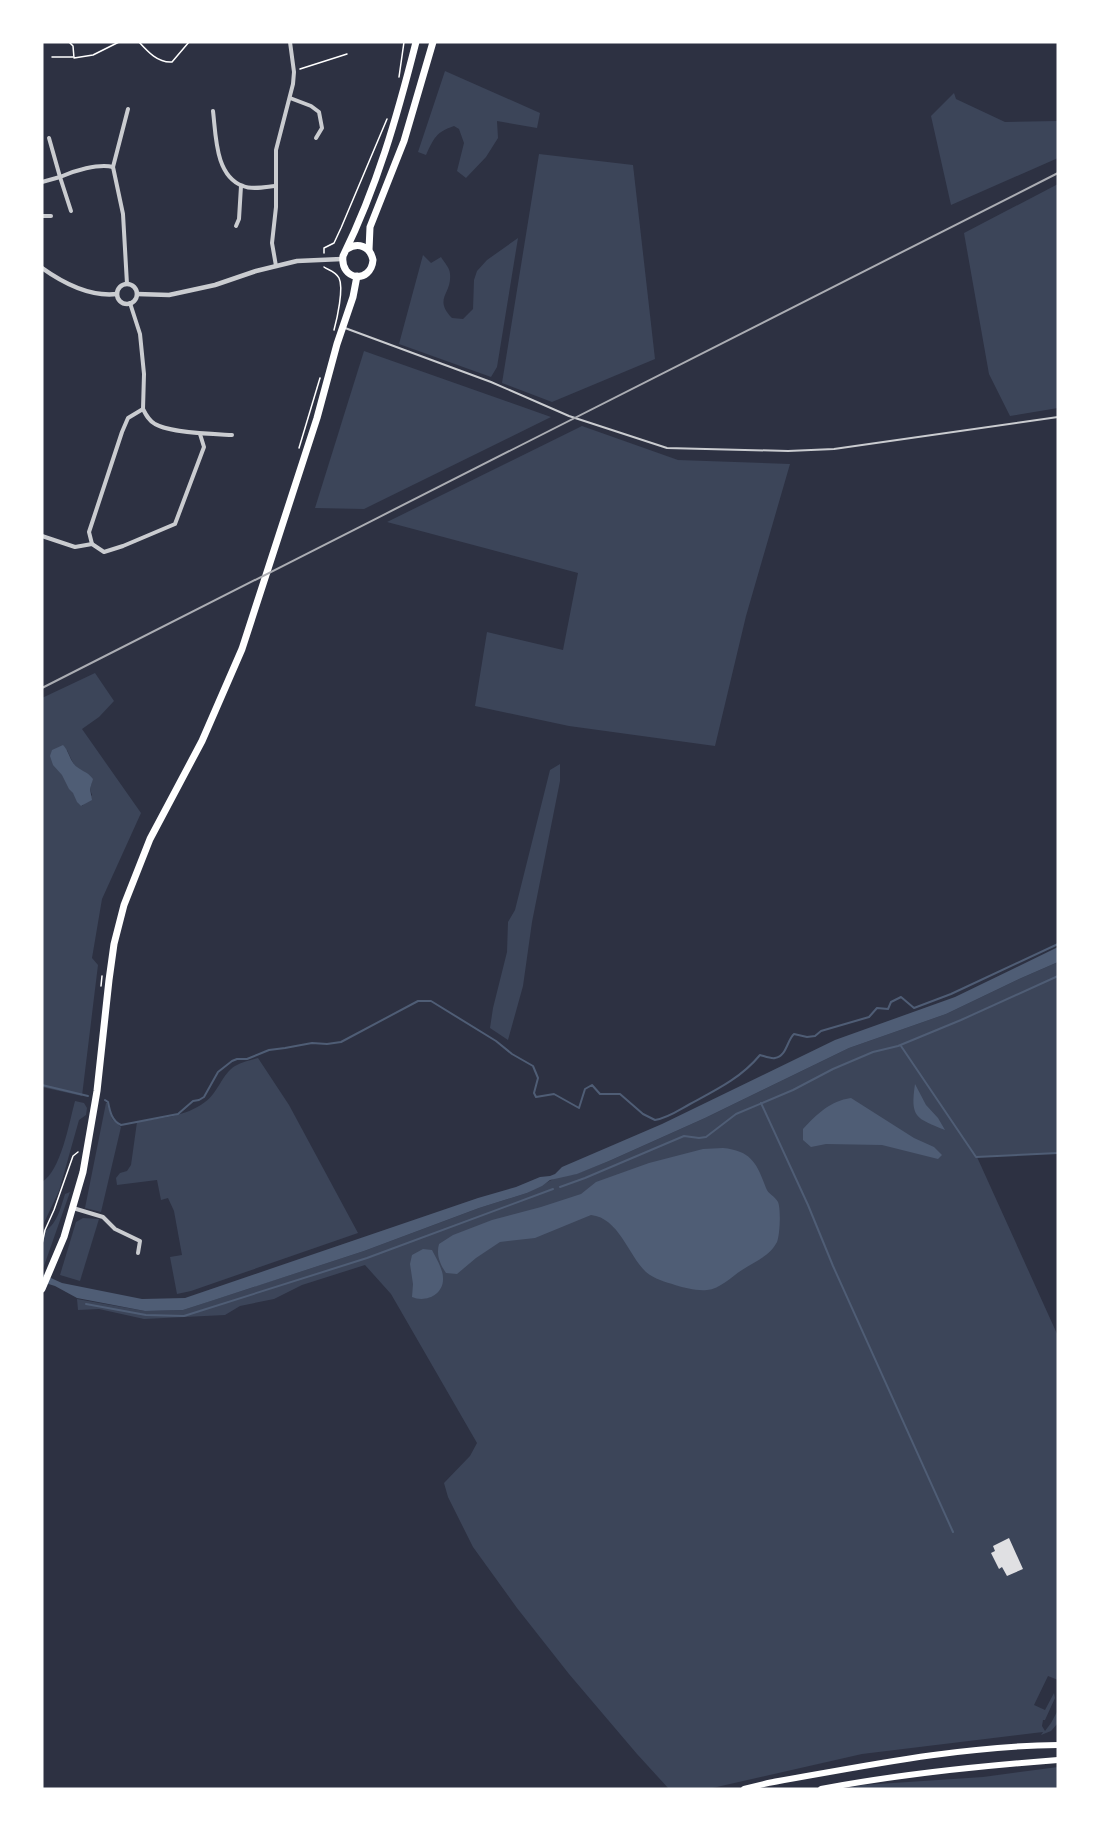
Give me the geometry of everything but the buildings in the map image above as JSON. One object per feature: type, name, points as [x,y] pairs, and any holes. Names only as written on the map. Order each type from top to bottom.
[{"type":"highway","points":[[416,42],[393,132],[373,187],[342,259],[347,272],[357,276],[365,275],[372,267],[373,260],[369,250],[370,227],[404,141],[433,42]]},
{"type":"highway","points":[[347,249],[355,245],[369,250]]},
{"type":"highway","points":[[42,1289],[73,1208],[88,1148],[114,944],[124,905],[150,840],[194,759],[242,649],[317,418],[342,327],[353,297],[357,276]]},
{"type":"main road","points":[[744,1789],[939,1754],[981,1749],[1058,1745]]},
{"type":"main road","points":[[821,1789],[876,1778],[966,1767],[1058,1760]]},
{"type":"street","points":[[276,266],[272,243],[276,207],[275,186],[278,141],[290,98],[294,72],[290,42]]},
{"type":"street","points":[[290,98],[318,112],[324,129],[315,138]]},
{"type":"street","points":[[127,284],[123,214],[113,167],[128,109]]},
{"type":"street","points":[[213,111],[220,160],[229,176],[241,186],[253,188],[275,186]]},
{"type":"street","points":[[49,138],[71,212]]},
{"type":"street","points":[[42,182],[72,172],[107,165],[113,167]]},
{"type":"street","points":[[236,226],[239,219],[241,186]]},
{"type":"street","points":[[42,216],[51,216]]},
{"type":"street","points":[[137,294],[170,295],[215,285],[297,261],[342,259]]},
{"type":"street","points":[[42,268],[70,284],[93,293],[117,294]]},
{"type":"street","points":[[127,284],[134,287],[137,294],[135,301],[130,303],[120,301],[117,294],[121,287],[127,284]]},
{"type":"street","points":[[130,303],[140,334],[144,374],[143,409],[149,420],[160,427],[200,434],[232,435]]},
{"type":"street","points":[[143,409],[128,418],[89,532],[92,544],[104,552],[175,524],[204,447],[200,434]]},
{"type":"street","points":[[42,536],[75,547],[92,544]]},
{"type":"street","points":[[73,1208],[103,1217],[115,1229],[140,1242],[138,1253]]},
{"type":"lane","points":[[342,327],[469,374],[569,416],[668,448],[788,451],[834,449],[1058,417]]},
{"type":"path","points":[[69,42],[73,46],[74,57]]},
{"type":"path","points":[[52,57],[93,55],[119,42]]},
{"type":"path","points":[[139,42],[154,57],[165,62],[172,62],[189,42]]},
{"type":"path","points":[[399,79],[404,42]]},
{"type":"path","points":[[294,72],[347,54]]},
{"type":"path","points":[[324,248],[334,243],[342,228],[389,114]]},
{"type":"path","points":[[324,268],[338,276],[340,284],[338,310],[332,337]]},
{"type":"path","points":[[298,451],[321,376]]},
{"type":"path","points":[[100,991],[103,970]]},
{"type":"path","points":[[42,1244],[45,1230],[73,1156],[81,1152]]},
{"type":"shaded area","points":[[445,71],[540,113],[537,128],[497,121],[498,138],[486,157],[466,178],[457,171],[464,143],[459,129],[454,126],[436,136],[426,155],[418,152]]},
{"type":"shaded area","points":[[954,93],[956,99],[1005,122],[1058,121],[1058,158],[951,205],[931,116]]},
{"type":"shaded area","points":[[539,154],[633,165],[655,359],[552,402],[502,383]]},
{"type":"shaded area","points":[[1058,184],[1058,408],[1010,416],[989,374],[964,233]]},
{"type":"shaded area","points":[[518,238],[497,367],[491,377],[399,344],[423,255],[431,263],[441,257],[447,265],[450,281],[444,306],[452,318],[463,319],[473,309],[474,280],[477,271],[487,260]]},
{"type":"shaded area","points":[[364,351],[551,417],[364,509],[315,508]]},
{"type":"shaded area","points":[[582,426],[678,460],[790,464],[746,616],[715,746],[569,726],[475,706],[487,632],[563,650],[578,573],[387,522]]},
{"type":"shaded area","points":[[95,673],[114,701],[99,717],[82,729],[141,813],[102,899],[92,958],[98,965],[82,1096],[42,1087],[42,698]],"holes":[[[67,750],[74,765],[92,782],[90,789],[92,795],[82,806],[64,777],[63,769]]]},
{"type":"shaded area","points":[[63,745],[75,765],[93,779],[90,789],[92,800],[81,806],[53,765],[50,756],[52,750]]},
{"type":"shaded area","points":[[560,764],[560,781],[532,922],[523,986],[508,1040],[490,1028],[507,952],[508,922],[515,910],[550,770]]},
{"type":"shaded area","points":[[1058,947],[1058,962],[946,1014],[849,1048],[705,1118],[609,1161],[577,1174],[550,1180],[527,1193],[479,1208],[364,1251],[183,1310],[145,1311],[77,1298],[42,1282],[42,1274],[62,1283],[142,1299],[185,1298],[540,1177],[555,1174],[562,1167],[662,1124],[835,1040],[955,997]]},
{"type":"shaded area","points":[[1058,962],[1058,1153],[977,1157],[1058,1336],[1058,1680],[1048,1676],[1034,1705],[1045,1710],[1054,1693],[1055,1698],[1042,1726],[1045,1731],[1058,1710],[1058,1723],[1051,1731],[1041,1735],[1043,1732],[862,1754],[708,1789],[669,1789],[569,1674],[473,1547],[448,1497],[444,1483],[470,1456],[477,1443],[391,1294],[365,1265],[302,1285],[274,1299],[240,1306],[225,1315],[144,1319],[99,1309],[78,1310],[77,1299],[145,1311],[183,1310],[364,1251],[479,1208],[527,1193],[557,1177],[576,1174],[609,1161],[705,1118],[849,1048],[946,1014]]},
{"type":"shaded area","points":[[258,1058],[289,1105],[358,1233],[177,1294],[170,1257],[182,1255],[174,1211],[168,1198],[161,1200],[157,1180],[117,1185],[116,1178],[120,1173],[127,1171],[131,1165],[137,1122],[172,1116],[197,1107],[213,1094],[231,1069]]},
{"type":"shaded area","points":[[915,1084],[926,1105],[945,1130],[927,1123],[917,1115],[914,1104]]},
{"type":"shaded area","points":[[851,1098],[914,1138],[934,1147],[942,1155],[938,1159],[882,1145],[826,1144],[811,1147],[803,1140],[803,1129],[819,1113],[830,1105]]},
{"type":"shaded area","points":[[75,1101],[84,1103],[87,1108],[86,1115],[79,1120],[59,1191],[42,1227],[42,1182],[49,1176],[59,1157]]},
{"type":"shaded area","points":[[106,1103],[112,1119],[121,1127],[101,1212],[85,1208]]},
{"type":"shaded area","points":[[723,1148],[741,1152],[752,1160],[767,1190],[778,1202],[780,1222],[777,1242],[770,1251],[716,1287],[707,1290],[691,1289],[653,1277],[640,1265],[609,1223],[591,1215],[535,1238],[500,1242],[457,1274],[446,1273],[440,1263],[439,1244],[453,1235],[492,1220],[581,1194],[596,1182],[649,1163],[703,1149]]},
{"type":"shaded area","points":[[70,1192],[42,1270],[42,1233],[55,1221],[65,1194]]},
{"type":"shaded area","points":[[83,1218],[99,1219],[80,1281],[60,1275],[76,1222]]},
{"type":"shaded area","points":[[423,1249],[432,1250],[441,1267],[443,1278],[437,1293],[428,1298],[417,1299],[412,1297],[410,1264],[412,1255]]},
{"type":"shaded area","points":[[1058,1767],[1058,1789],[842,1789],[863,1785],[983,1777]]},
{"type":"waterway","points":[[105,1100],[108,1102],[113,1119],[121,1125],[178,1114],[193,1101],[204,1097],[218,1072],[232,1061],[247,1059],[269,1050],[312,1043],[341,1042],[418,1001],[431,1001],[533,1066],[538,1078],[534,1093],[536,1097],[554,1094],[579,1108],[585,1089],[592,1085],[600,1094],[620,1094],[643,1114],[655,1120],[673,1114],[728,1083],[760,1055],[779,1057],[794,1034],[815,1036],[821,1031],[869,1017],[877,1008],[888,1009],[891,1002],[901,997],[914,1008],[951,994],[1058,944]]},
{"type":"waterway","points":[[560,1187],[684,1136],[706,1137],[736,1114],[793,1090],[833,1069],[961,1020],[1058,976]]},
{"type":"waterway","points":[[901,1046],[976,1157],[1058,1153]]},
{"type":"waterway","points":[[42,1085],[88,1096]]},
{"type":"waterway","points":[[761,1103],[953,1532]]},
{"type":"waterway","points":[[86,1304],[146,1315],[184,1316],[367,1258],[553,1189]]},
{"type":"railway","points":[[42,688],[1058,173]]}]
